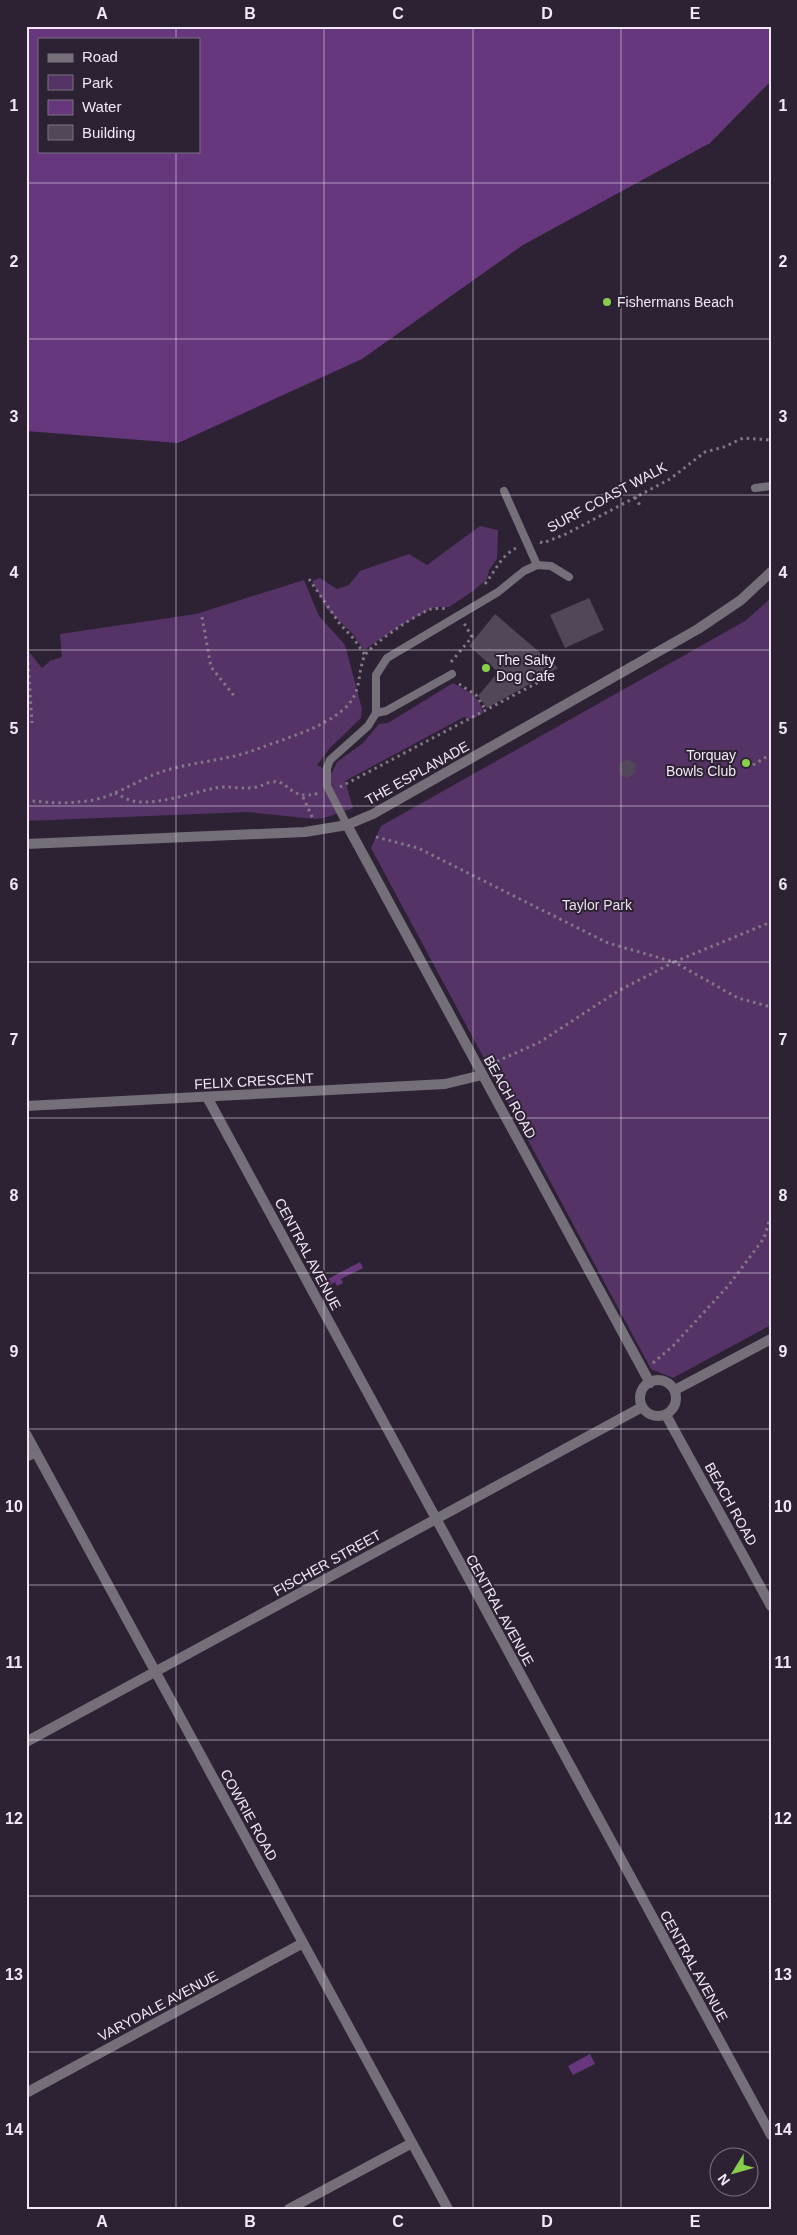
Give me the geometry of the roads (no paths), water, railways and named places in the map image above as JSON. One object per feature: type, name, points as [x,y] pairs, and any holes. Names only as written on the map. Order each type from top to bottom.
[{"type":"street","name":"THE ESPLANADE","points":[[26,844],[318,830],[347,825],[381,810],[698,630],[741,600],[771,572]]},
{"type":"street","name":"BEACH ROAD","points":[[347,825],[650,1383]]},
{"type":"street","name":"FELIX CRESCENT","points":[[26,1106],[445,1084],[481,1073]]},
{"type":"street","name":"CENTRAL AVENUE","points":[[207,1097],[771,2135]]},
{"type":"street","points":[[674,1390],[771,1339]]},
{"type":"street","points":[[656,1380],[664,1380],[674,1390],[677,1404],[666,1415],[653,1416],[646,1413],[642,1407],[639,1399],[640,1393],[650,1383],[656,1380]]},
{"type":"street","name":"FISCHER STREET","points":[[26,1742],[642,1407]]},
{"type":"street","name":"BEACH ROAD","points":[[666,1415],[771,1606]]},
{"type":"street","name":"COWRIE ROAD","points":[[26,1434],[31,1454],[155,1672],[448,2209]]},
{"type":"street","name":"VARYDALE AVENUE","points":[[26,2093],[303,1943]]},
{"type":"street","points":[[289,2209],[412,2143]]},
{"type":"lane","points":[[754,488],[771,486]]},
{"type":"lane","points":[[504,491],[537,565]]},
{"type":"lane","points":[[347,825],[327,786],[327,768],[330,760],[368,726],[376,713],[376,675],[387,658],[498,592],[524,571],[537,565],[551,566],[569,577]]},
{"type":"lane","points":[[376,713],[386,711],[452,674]]},
{"type":"water","points":[[26,26],[771,26],[771,81],[710,143],[523,245],[362,359],[178,443],[26,431]]},
{"type":"water","points":[[360,1262],[363,1268],[341,1279],[343,1283],[337,1286],[335,1282],[329,1286],[326,1280]]},
{"type":"water","points":[[590,2054],[595,2064],[573,2075],[568,2066]]},
{"type":"place","name":"Fishermans Beach","points":[[607,302]]},
{"type":"place","name":"The Salty Dog Cafe","points":[[486,668]]},
{"type":"place","name":"Torquay Bowls Club","points":[[746,763]]},
{"type":"park label","name":"Taylor Park","points":[[597,905]]}]
